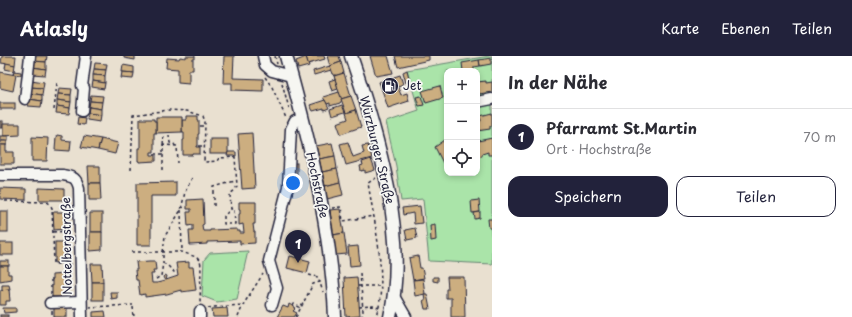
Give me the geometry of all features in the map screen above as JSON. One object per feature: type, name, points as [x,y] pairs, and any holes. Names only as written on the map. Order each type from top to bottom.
[{"type":"main road","name":"Hochstraße","points":[[286,56],[285,74],[296,123],[316,178],[322,209],[330,261],[334,317]]},
{"type":"main road","name":"Würzburger Straße","points":[[351,56],[372,124],[385,173],[391,205],[396,250],[396,278],[390,317]]},
{"type":"street","points":[[24,99],[30,56]]},
{"type":"street","points":[[82,110],[84,88],[82,86],[85,56]]},
{"type":"street","points":[[263,56],[265,65],[272,71],[285,74]]},
{"type":"street","points":[[480,101],[492,99]]},
{"type":"street","points":[[272,305],[277,288],[269,261],[288,187],[296,123]]},
{"type":"street","name":"Nottelbergstraße","points":[[0,175],[63,175],[72,177],[77,182],[79,188],[81,309]]},
{"type":"street","points":[[394,298],[406,317]]},
{"type":"street","points":[[50,303],[81,309]]},
{"type":"path","points":[[275,56],[285,74],[283,89],[291,114],[296,123]]},
{"type":"path","points":[[264,76],[296,123]]},
{"type":"path","points":[[54,110],[57,83]]},
{"type":"path","points":[[131,170],[133,115],[169,110],[186,111],[203,116],[205,122],[204,162],[217,161],[219,158],[235,157],[237,186],[230,194],[230,209],[224,216],[224,224],[235,224],[236,210],[230,209]]},
{"type":"path","points":[[200,126],[205,126]]},
{"type":"path","points":[[163,170],[164,134]]},
{"type":"path","points":[[169,135],[170,143],[177,146],[178,163]]},
{"type":"path","points":[[163,146],[175,146]]},
{"type":"path","points":[[199,146],[204,146]]},
{"type":"path","points":[[154,154],[163,154]]},
{"type":"path","points":[[377,317],[379,308],[381,267],[368,183],[385,173]]},
{"type":"path","points":[[182,252],[181,207],[185,192],[192,178]]},
{"type":"path","points":[[214,206],[214,187],[236,181]]},
{"type":"path","points":[[5,201],[47,202],[50,204],[52,208],[54,264],[80,264]]},
{"type":"path","points":[[181,207],[187,208]]},
{"type":"path","points":[[322,209],[341,207],[344,221],[374,216]]},
{"type":"path","points":[[156,279],[161,276],[166,236],[181,210]]},
{"type":"path","points":[[53,232],[80,231]]},
{"type":"path","points":[[132,252],[182,252],[196,257],[200,261],[201,266],[200,314]]},
{"type":"path","points":[[238,317],[242,305],[262,277],[269,261]]},
{"type":"path","points":[[163,263],[176,274]]},
{"type":"path","points":[[360,273],[363,307],[362,317]]},
{"type":"path","points":[[296,317],[313,284],[320,282]]},
{"type":"path","points":[[358,286],[380,286]]},
{"type":"path","points":[[293,306],[294,304],[301,308]]},
{"type":"path","points":[[200,314],[210,308],[242,305]]},
{"type":"path","points":[[81,309],[133,306],[134,317]]},
{"type":"path","points":[[359,307],[373,306],[379,308]]},
{"type":"green space","points":[[492,56],[492,264],[429,261],[423,199],[401,201],[396,166],[386,122],[419,111],[407,70]]},
{"type":"green space","points":[[248,251],[237,299],[217,302],[202,296],[204,260],[210,253]]},
{"type":"building","points":[[2,56],[16,56],[15,65],[1,63]]},
{"type":"building","points":[[34,56],[47,56],[46,62],[33,61]]},
{"type":"building","points":[[124,56],[135,56],[135,60],[124,58]]},
{"type":"building","points":[[186,56],[195,56],[195,59],[193,59],[193,70],[189,70],[189,83],[178,82],[178,69],[166,68],[167,58],[179,59],[180,57],[186,58]]},
{"type":"building","points":[[224,56],[234,56],[233,78],[263,79],[263,91],[232,90],[232,83],[223,83]]},
{"type":"building","points":[[306,56],[324,56],[325,59],[308,64]]},
{"type":"building","points":[[327,56],[339,56],[341,62],[330,66]]},
{"type":"building","points":[[370,56],[388,56],[393,73],[376,76]]},
{"type":"building","points":[[395,56],[429,56],[429,60],[398,67]]},
{"type":"building","points":[[306,57],[309,66],[298,69],[296,61]]},
{"type":"building","points":[[491,58],[491,64],[480,66],[479,60]]},
{"type":"building","points":[[479,60],[480,66],[474,68],[463,68],[462,63]]},
{"type":"building","points":[[33,61],[46,62],[46,69],[32,67]]},
{"type":"building","points":[[341,62],[344,73],[334,76],[330,66]]},
{"type":"building","points":[[6,63],[15,65],[14,71],[5,69]]},
{"type":"building","points":[[95,63],[107,64],[106,70],[94,69]]},
{"type":"building","points":[[123,65],[134,67],[134,73],[122,72]]},
{"type":"building","points":[[330,66],[331,70],[314,75],[313,71]]},
{"type":"building","points":[[32,67],[46,69],[45,75],[32,74]]},
{"type":"building","points":[[94,69],[106,70],[105,76],[93,75]]},
{"type":"building","points":[[407,70],[410,82],[406,83],[403,72]]},
{"type":"building","points":[[14,71],[21,72],[21,75],[13,74]]},
{"type":"building","points":[[0,72],[16,75],[13,91],[0,88]]},
{"type":"building","points":[[122,72],[134,73],[133,79],[121,78]]},
{"type":"building","points":[[344,73],[351,96],[341,99],[334,76]]},
{"type":"building","points":[[93,75],[105,76],[105,83],[93,81]]},
{"type":"building","points":[[400,75],[403,84],[382,90],[379,82]]},
{"type":"building","points":[[335,79],[338,89],[332,91],[329,81]]},
{"type":"building","points":[[31,80],[44,82],[43,88],[30,87]]},
{"type":"building","points":[[93,81],[105,83],[104,89],[92,87]]},
{"type":"building","points":[[480,82],[492,82],[492,92],[480,94]]},
{"type":"building","points":[[397,85],[401,95],[407,93],[409,101],[388,108],[382,90]]},
{"type":"building","points":[[440,86],[443,98],[426,103],[422,91]]},
{"type":"building","points":[[30,87],[43,88],[42,95],[29,93]]},
{"type":"building","points":[[59,88],[72,89],[71,95],[58,94]]},
{"type":"building","points":[[339,92],[342,100],[340,103],[330,106],[330,103],[327,104],[323,97]]},
{"type":"building","points":[[29,93],[42,95],[42,101],[29,99]]},
{"type":"building","points":[[58,94],[71,95],[71,102],[57,100]]},
{"type":"building","points":[[91,95],[103,96],[102,102],[90,101]]},
{"type":"building","points":[[351,96],[356,110],[346,113],[341,99]]},
{"type":"building","points":[[421,96],[424,105],[419,106],[416,97]]},
{"type":"building","points":[[29,99],[42,101],[41,107],[28,106]]},
{"type":"building","points":[[57,100],[71,102],[70,108],[57,106]]},
{"type":"building","points":[[325,100],[329,108],[313,111],[310,105]]},
{"type":"building","points":[[90,101],[102,102],[101,109],[89,107]]},
{"type":"building","points":[[0,103],[15,103],[15,109],[0,109]]},
{"type":"building","points":[[342,105],[345,112],[332,116],[330,109]]},
{"type":"building","points":[[57,106],[70,108],[69,114],[56,113]]},
{"type":"building","points":[[89,107],[101,109],[101,115],[88,113]]},
{"type":"building","points":[[356,110],[361,127],[341,134],[337,123],[348,119],[346,113]]},
{"type":"building","points":[[88,113],[101,115],[100,121],[87,119]]},
{"type":"building","points":[[492,113],[492,126],[490,126],[490,129],[480,131],[480,116]]},
{"type":"building","points":[[186,116],[198,116],[199,134],[197,147],[200,147],[200,154],[183,155],[184,132],[182,132],[182,120],[186,120]]},
{"type":"building","points":[[78,117],[85,118],[84,125],[77,124]]},
{"type":"building","points":[[156,117],[182,117],[182,132],[156,133]]},
{"type":"building","points":[[140,119],[154,119],[154,121],[156,121],[156,133],[154,133],[154,152],[151,152],[151,155],[156,155],[156,161],[138,161],[138,148],[140,148]]},
{"type":"building","points":[[0,121],[3,121],[3,128],[0,128]]},
{"type":"building","points":[[3,124],[20,124],[20,135],[3,136]]},
{"type":"building","points":[[252,133],[255,188],[242,189],[238,134]]},
{"type":"building","points":[[57,135],[62,136],[62,140],[71,141],[70,151],[55,150]]},
{"type":"building","points":[[0,136],[8,136],[8,140],[0,140]]},
{"type":"building","points":[[84,136],[101,139],[98,150],[81,147]]},
{"type":"building","points":[[32,137],[48,138],[47,161],[32,161]]},
{"type":"building","points":[[492,138],[492,155],[488,155],[488,152],[482,154],[482,156],[480,156],[480,141]]},
{"type":"building","points":[[101,139],[118,143],[115,154],[98,150]]},
{"type":"building","points":[[210,139],[228,139],[228,154],[210,154]]},
{"type":"building","points":[[0,141],[7,141],[7,145],[0,145]]},
{"type":"building","points":[[444,141],[444,162],[443,163],[435,147]]},
{"type":"building","points":[[348,142],[353,157],[364,153],[362,146],[368,145],[372,158],[346,165],[340,144]]},
{"type":"building","points":[[332,143],[335,156],[319,159],[316,146]]},
{"type":"building","points":[[0,145],[6,145],[6,152],[14,152],[14,164],[0,164]]},
{"type":"building","points":[[228,152],[236,152],[236,156],[227,156]]},
{"type":"building","points":[[335,156],[337,169],[322,172],[319,159]]},
{"type":"building","points":[[371,159],[375,170],[365,173],[365,170],[361,171],[360,166],[363,165],[362,162]]},
{"type":"building","points":[[291,163],[297,163],[297,179],[291,179]]},
{"type":"building","points":[[88,166],[100,166],[100,183],[89,183]]},
{"type":"building","points":[[337,169],[340,182],[325,186],[322,172]]},
{"type":"building","points":[[176,182],[176,196],[151,196],[151,245],[137,245],[137,183]]},
{"type":"building","points":[[340,182],[343,195],[327,199],[325,186]]},
{"type":"building","points":[[89,183],[100,183],[101,200],[89,200]]},
{"type":"building","points":[[0,188],[26,189],[26,200],[0,199]]},
{"type":"building","points":[[39,188],[64,189],[64,200],[39,200]]},
{"type":"building","points":[[203,199],[203,231],[237,229],[240,233],[244,233],[243,224],[239,225],[239,202],[256,202],[255,224],[253,224],[255,243],[240,244],[240,241],[207,242],[207,244],[190,245],[189,230],[193,230],[193,225],[188,226],[187,212],[191,212],[191,209],[187,209],[187,200]]},
{"type":"building","points":[[479,200],[480,212],[472,213],[471,201]]},
{"type":"building","points":[[420,206],[422,223],[414,224],[413,213],[403,215],[402,208]]},
{"type":"building","points":[[340,209],[344,233],[333,235],[330,210]]},
{"type":"building","points":[[0,211],[8,211],[8,232],[0,232]]},
{"type":"building","points":[[53,212],[65,212],[65,229],[54,230]]},
{"type":"building","points":[[480,212],[480,218],[475,219],[474,213]]},
{"type":"building","points":[[90,213],[102,213],[102,232],[90,232]]},
{"type":"building","points":[[488,219],[492,219],[492,245],[491,228],[489,228]]},
{"type":"building","points":[[435,224],[436,240],[431,241],[430,225]]},
{"type":"building","points":[[415,228],[417,238],[407,240],[405,230]]},
{"type":"building","points":[[90,232],[102,232],[102,250],[90,251]]},
{"type":"building","points":[[344,233],[347,254],[336,255],[333,235]]},
{"type":"building","points":[[55,242],[66,242],[66,263],[55,263]]},
{"type":"building","points":[[0,243],[13,243],[13,255],[0,255]]},
{"type":"building","points":[[358,246],[360,265],[350,266],[348,247]]},
{"type":"building","points":[[290,256],[310,261],[307,273],[287,268]]},
{"type":"building","points":[[418,256],[420,268],[422,268],[424,278],[413,280],[409,258]]},
{"type":"building","points":[[0,261],[9,261],[9,266],[0,266]]},
{"type":"building","points":[[155,261],[156,270],[153,270],[154,274],[151,274],[152,283],[165,281],[163,277],[165,275],[167,276],[166,280],[178,276],[176,263],[189,262],[189,267],[193,267],[196,290],[181,292],[181,290],[167,294],[145,297],[145,294],[140,295],[138,280],[136,280],[136,262]]},
{"type":"building","points":[[91,264],[102,264],[103,282],[92,282]]},
{"type":"building","points":[[0,266],[8,266],[8,274],[11,274],[11,279],[0,281]]},
{"type":"building","points":[[65,274],[66,297],[52,297],[52,275]]},
{"type":"building","points":[[357,277],[360,316],[346,317],[344,278]]},
{"type":"building","points":[[433,277],[438,277],[438,282],[433,281]]},
{"type":"building","points":[[447,277],[464,277],[465,317],[451,317],[451,298],[446,298],[446,289],[448,289]]},
{"type":"building","points":[[423,279],[425,294],[415,296],[413,280]]},
{"type":"building","points":[[92,282],[103,282],[103,300],[92,300]]},
{"type":"building","points":[[2,285],[9,285],[10,289],[2,290]]},
{"type":"building","points":[[9,289],[10,301],[6,301],[6,305],[0,305],[0,290]]},
{"type":"building","points":[[110,292],[117,292],[117,298],[111,299]]},
{"type":"building","points":[[424,294],[427,294],[430,309],[425,309],[423,300],[425,300]]},
{"type":"building","points":[[289,304],[296,308],[293,311],[297,313],[294,317],[277,317],[283,306],[288,308]]},
{"type":"building","points":[[3,308],[16,308],[16,312],[4,313]]},
{"type":"building","points":[[54,308],[67,308],[67,317],[54,317]]},
{"type":"building","points":[[227,308],[228,317],[213,317],[212,309]]},
{"type":"building","points":[[105,311],[106,317],[93,317],[93,312]]},
{"type":"building","points":[[0,315],[8,315],[8,317],[0,317]]},
{"type":"place","name":"Jet","points":[[390,86]]},
{"type":"place","name":"Pfarramt St.Martin","points":[[298,263]]}]
